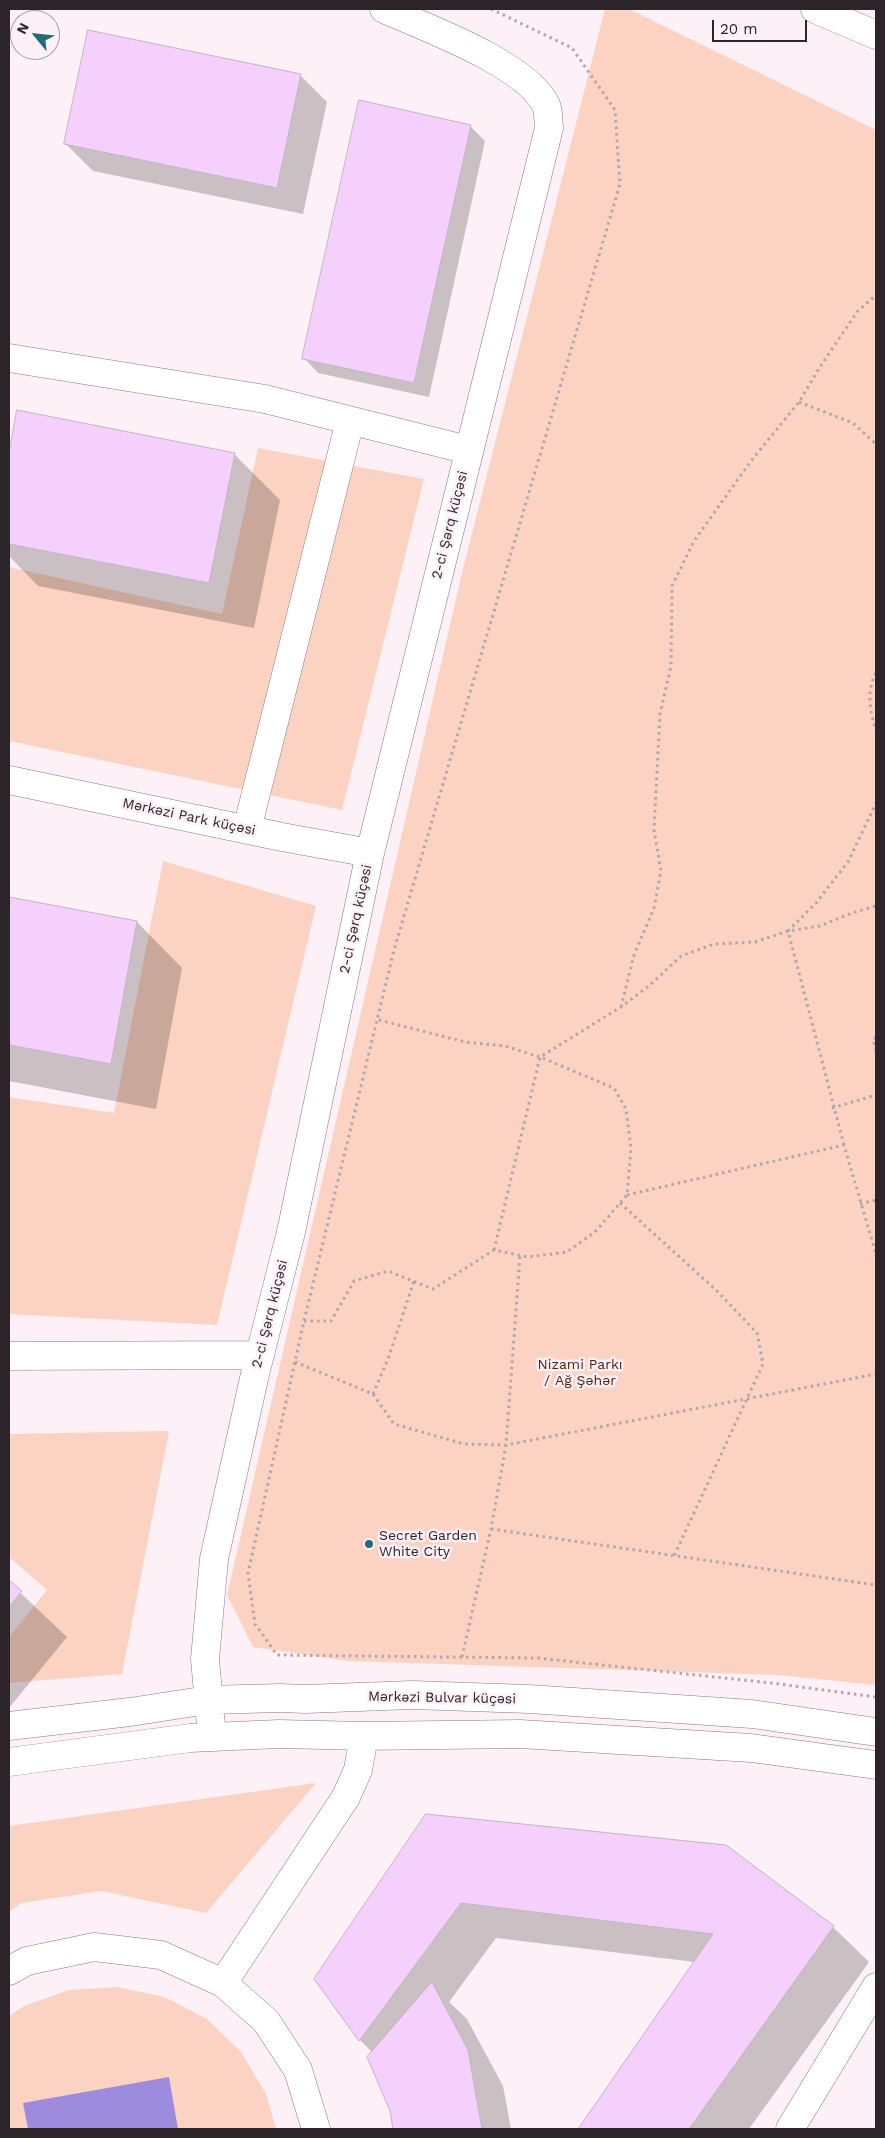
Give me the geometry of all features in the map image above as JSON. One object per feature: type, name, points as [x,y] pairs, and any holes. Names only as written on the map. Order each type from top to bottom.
[{"type":"street","name":"2-ci Şərq küçəsi","points":[[212,1737],[205,1660],[214,1559],[290,1232],[370,853],[548,128],[547,107],[535,88],[498,62],[384,9]]},
{"type":"street","points":[[814,9],[876,35]]},
{"type":"street","points":[[9,358],[265,399],[468,450]]},
{"type":"street","points":[[247,830],[350,420]]},
{"type":"street","name":"Mərkəzi Park küçəsi","points":[[9,780],[247,830],[370,853]]},
{"type":"street","points":[[9,1356],[260,1355]]},
{"type":"street","name":"Mərkəzi Bulvar küçəsi","points":[[9,1726],[130,1712],[208,1700],[412,1695],[529,1699],[752,1714],[876,1732]]},
{"type":"street","points":[[9,1762],[190,1738],[279,1734],[364,1736],[530,1735],[750,1748],[876,1765]]},
{"type":"street","points":[[223,1984],[346,1797],[358,1770],[364,1736]]},
{"type":"street","points":[[9,1971],[27,1961],[94,1948],[161,1955],[223,1984],[266,2021],[298,2070],[316,2129]]},
{"type":"street","points":[[790,2129],[876,1987]]},
{"type":"path","points":[[491,9],[572,48],[615,110],[620,184],[449,758],[376,1019],[304,1321],[248,1574],[256,1624],[277,1655],[537,1658],[771,1683],[876,1697]]},
{"type":"path","points":[[621,1007],[634,955],[654,908],[661,871],[654,830],[660,714],[671,666],[672,586],[694,541],[751,461],[799,402],[857,312],[876,295]]},
{"type":"path","points":[[799,402],[853,423],[876,444]]},
{"type":"path","points":[[876,674],[870,683],[870,714],[876,730]]},
{"type":"path","points":[[788,931],[816,903],[848,862],[876,803]]},
{"type":"path","points":[[304,1321],[331,1321],[354,1281],[388,1271],[433,1289],[494,1250],[540,1057],[621,1007],[681,956],[714,944],[755,942],[788,931],[820,926],[876,906]]},
{"type":"path","points":[[788,931],[832,1108],[876,1254]]},
{"type":"path","points":[[376,1019],[458,1040],[505,1046],[540,1057],[614,1088],[626,1109],[632,1149],[627,1195],[595,1232],[567,1252],[528,1257],[494,1250]]},
{"type":"path","points":[[876,1038],[873,1039],[876,1051]]},
{"type":"path","points":[[832,1108],[876,1095]]},
{"type":"path","points":[[627,1195],[844,1145]]},
{"type":"path","points":[[860,1204],[876,1200]]},
{"type":"path","points":[[620,1203],[716,1290],[757,1333],[763,1364],[674,1556]]},
{"type":"path","points":[[462,1657],[491,1529],[506,1445],[520,1256]]},
{"type":"path","points":[[373,1394],[388,1359],[414,1281]]},
{"type":"path","points":[[295,1362],[373,1394],[394,1424],[464,1444],[506,1445],[876,1374]]},
{"type":"path","points":[[491,1529],[876,1586]]},
{"type":"green space","name":"Nizami Parkı / Ağ Şəhər","points":[[605,9],[629,9],[876,130],[876,1685],[778,1675],[349,1661],[253,1647],[227,1595],[461,577]]},
{"type":"green space","points":[[258,448],[424,479],[342,810],[9,741],[9,567],[222,614]]},
{"type":"green space","points":[[163,861],[316,906],[217,1325],[9,1314],[9,1097],[114,1113]]},
{"type":"green space","points":[[169,1431],[122,1674],[9,1683],[9,1637],[47,1590],[9,1557],[9,1434]]},
{"type":"green space","points":[[316,1783],[206,1913],[101,1891],[21,1903],[9,1912],[9,1826]]},
{"type":"green space","points":[[117,1987],[164,1997],[207,2019],[241,2052],[266,2094],[276,2129],[9,2129],[9,2016],[24,2006],[69,1990]]},
{"type":"shaded area","points":[[169,2077],[178,2129],[28,2129],[23,2103]]},
{"type":"building","points":[[88,30],[301,74],[277,188],[64,144]]},
{"type":"building","points":[[359,100],[471,125],[414,383],[302,359]]},
{"type":"building","points":[[17,410],[235,453],[209,583],[9,544],[9,453]]},
{"type":"building","points":[[9,897],[137,921],[111,1064],[9,1045]]},
{"type":"building","points":[[9,1580],[22,1591],[9,1607]]},
{"type":"building","points":[[426,1814],[726,1845],[834,1926],[689,2129],[578,2129],[713,1934],[461,1903],[359,2041],[314,1979]]},
{"type":"building","points":[[432,1982],[468,2050],[482,2129],[393,2129],[390,2111],[367,2057]]},
{"type":"place","name":"Secret Garden White City","points":[[369,1544]]}]
